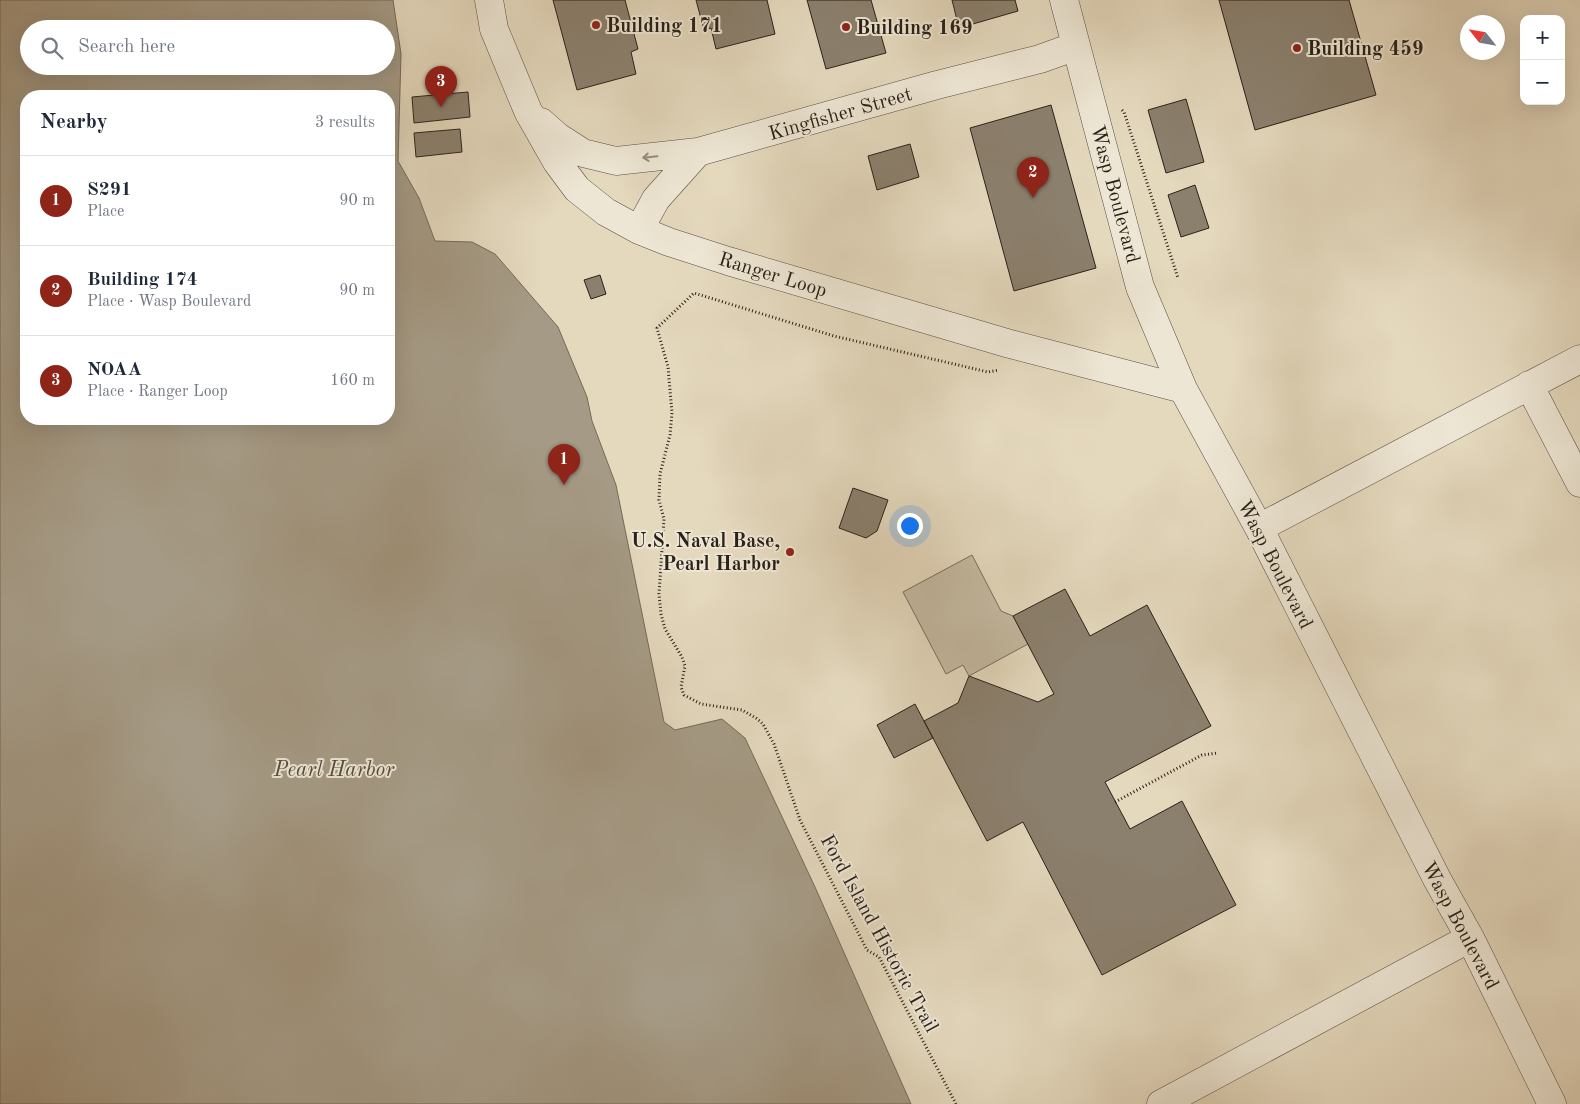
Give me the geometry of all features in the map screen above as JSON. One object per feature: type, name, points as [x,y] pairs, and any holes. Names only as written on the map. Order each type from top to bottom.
[{"type":"street","name":"Ranger Loop","points":[[489,0],[494,29],[528,111],[558,162],[577,189],[606,212],[639,230],[728,261],[1010,344],[1183,389]]},
{"type":"street","name":"Wasp Boulevard","points":[[1064,0],[1140,287],[1183,389],[1259,528],[1432,870],[1470,938],[1552,1104]]},
{"type":"street","name":"Kingfisher Street","points":[[528,111],[558,137],[583,153],[616,161],[698,152],[937,85],[1040,60],[1076,46]]},
{"type":"street","points":[[639,230],[656,199],[698,152]]},
{"type":"street","points":[[1259,528],[1580,359]]},
{"type":"street","points":[[1529,385],[1580,483]]},
{"type":"street","points":[[1161,1104],[1470,938]]},
{"type":"path","name":"Ford Island Historic Trail","points":[[956,1104],[879,957],[867,950],[811,843],[800,820],[774,744],[763,724],[742,710],[701,704],[684,695],[681,687],[685,666],[665,629],[661,614],[660,594],[664,519],[659,500],[660,474],[670,435],[672,413],[668,367],[657,328],[694,293],[834,336],[988,372],[1000,370]]},
{"type":"path","points":[[1115,802],[1202,755],[1218,753]]},
{"type":"shaded area","points":[[972,555],[1001,611],[1013,616],[1028,644],[969,676],[963,665],[946,674],[903,592]]},
{"type":"water","name":"Pearl Harbor","points":[[0,0],[393,0],[401,54],[398,161],[419,198],[435,241],[472,242],[495,254],[558,327],[587,397],[592,421],[616,485],[664,722],[675,730],[722,719],[745,738],[815,887],[911,1104],[0,1104]]},
{"type":"building","name":"Building 171","points":[[553,0],[625,0],[638,49],[631,52],[636,74],[577,90]]},
{"type":"building","points":[[696,0],[767,0],[775,34],[716,49],[711,28],[704,30]]},
{"type":"building","name":"Building 169","points":[[807,0],[871,0],[886,53],[826,69]]},
{"type":"building","points":[[952,0],[1015,0],[1018,11],[959,28]]},
{"type":"building","name":"Building 459","points":[[1219,0],[1349,0],[1376,95],[1255,130]]},
{"type":"building","points":[[468,92],[470,117],[414,123],[412,97]]},
{"type":"building","points":[[1186,99],[1204,162],[1166,173],[1148,110]]},
{"type":"building","points":[[1051,105],[1096,268],[1014,291],[970,128]]},
{"type":"building","points":[[460,129],[462,152],[416,157],[414,133]]},
{"type":"building","points":[[910,144],[919,177],[877,190],[868,156]]},
{"type":"building","points":[[1195,185],[1209,228],[1181,237],[1168,195]]},
{"type":"building","points":[[600,275],[606,294],[591,299],[584,280]]},
{"type":"building","points":[[853,488],[888,500],[877,531],[866,538],[839,528]]},
{"type":"building","points":[[1065,589],[1090,636],[1147,605],[1211,726],[1105,782],[1130,829],[1182,801],[1236,905],[1102,975],[1023,822],[987,841],[924,721],[958,703],[969,676],[1038,702],[1054,694],[1013,616]]},
{"type":"building","points":[[915,704],[933,738],[894,758],[877,725]]},
{"type":"place","name":"Building 171","points":[[596,25]]},
{"type":"place","name":"Building 169","points":[[846,27]]},
{"type":"place","name":"Building 459","points":[[1297,48]]},
{"type":"place","name":"NOAA","points":[[441,107]]},
{"type":"place","name":"Building 174","points":[[1033,198]]},
{"type":"place","name":"S291","points":[[564,485]]},
{"type":"place","name":"U.S. Naval Base, Pearl Harbor","points":[[790,552]]}]
